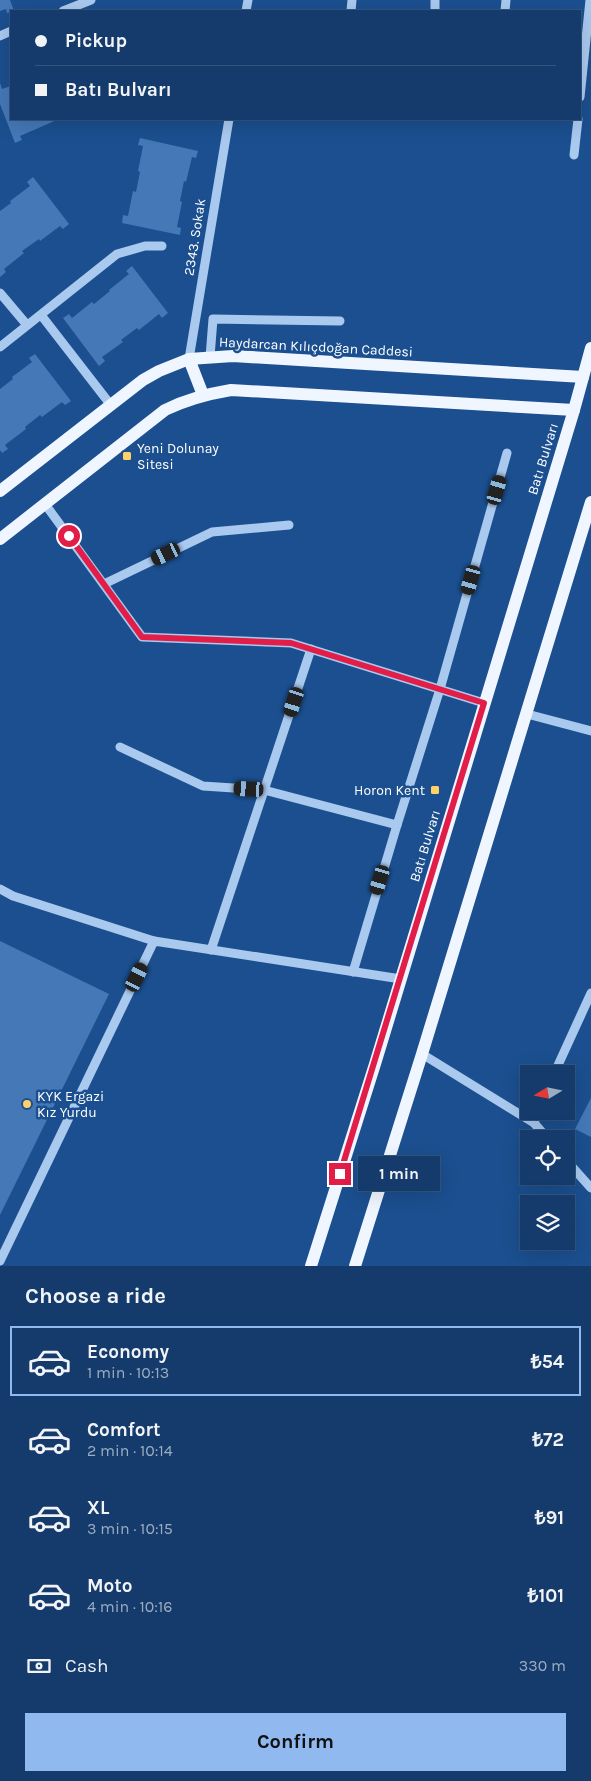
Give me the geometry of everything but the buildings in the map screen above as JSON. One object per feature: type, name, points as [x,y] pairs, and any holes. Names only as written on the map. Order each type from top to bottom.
[{"type":"main road","name":"Batı Bulvarı","points":[[311,1266],[574,410],[591,348]]},
{"type":"main road","name":"Haydarcan Kılıçdoğan Caddesi","points":[[0,491],[143,380],[159,371],[189,359],[242,357],[583,377]]},
{"type":"main road","points":[[189,359],[203,395]]},
{"type":"main road","points":[[0,539],[165,410],[183,401],[203,395],[231,390],[574,410]]},
{"type":"main road","points":[[355,1266],[591,502]]},
{"type":"street","points":[[66,10],[91,0]]},
{"type":"street","points":[[581,88],[590,0]]},
{"type":"street","name":"2343. Sokak","points":[[189,359],[229,120]]},
{"type":"street","points":[[574,155],[578,120]]},
{"type":"street","points":[[0,347],[117,254],[144,246],[162,246]]},
{"type":"street","points":[[0,293],[27,325]]},
{"type":"street","points":[[41,315],[110,404]]},
{"type":"street","points":[[210,357],[213,319],[340,321]]},
{"type":"street","points":[[353,972],[440,689],[507,453]]},
{"type":"street","points":[[45,504],[142,637],[291,643],[484,703]]},
{"type":"street","points":[[104,584],[212,532],[289,525]]},
{"type":"street","points":[[210,950],[312,649]]},
{"type":"street","points":[[527,714],[591,731]]},
{"type":"street","points":[[120,747],[202,786],[264,790],[397,826]]},
{"type":"street","points":[[0,889],[13,896],[154,941],[400,979]]},
{"type":"street","points":[[0,1262],[154,941]]},
{"type":"street","points":[[558,1065],[591,993]]},
{"type":"street","points":[[422,1054],[534,1123],[540,1130]]},
{"type":"street","points":[[575,1170],[591,1188]]},
{"type":"place","name":"Yeni Dolunay Sitesi","points":[[127,456]]},
{"type":"place","name":"Horon Kent","points":[[435,790]]},
{"type":"place","name":"KYK Ergazi Kız Yurdu","points":[[27,1104]]},
{"type":"route","points":[[69,536],[142,637],[291,643],[484,703],[340,1174]]}]
